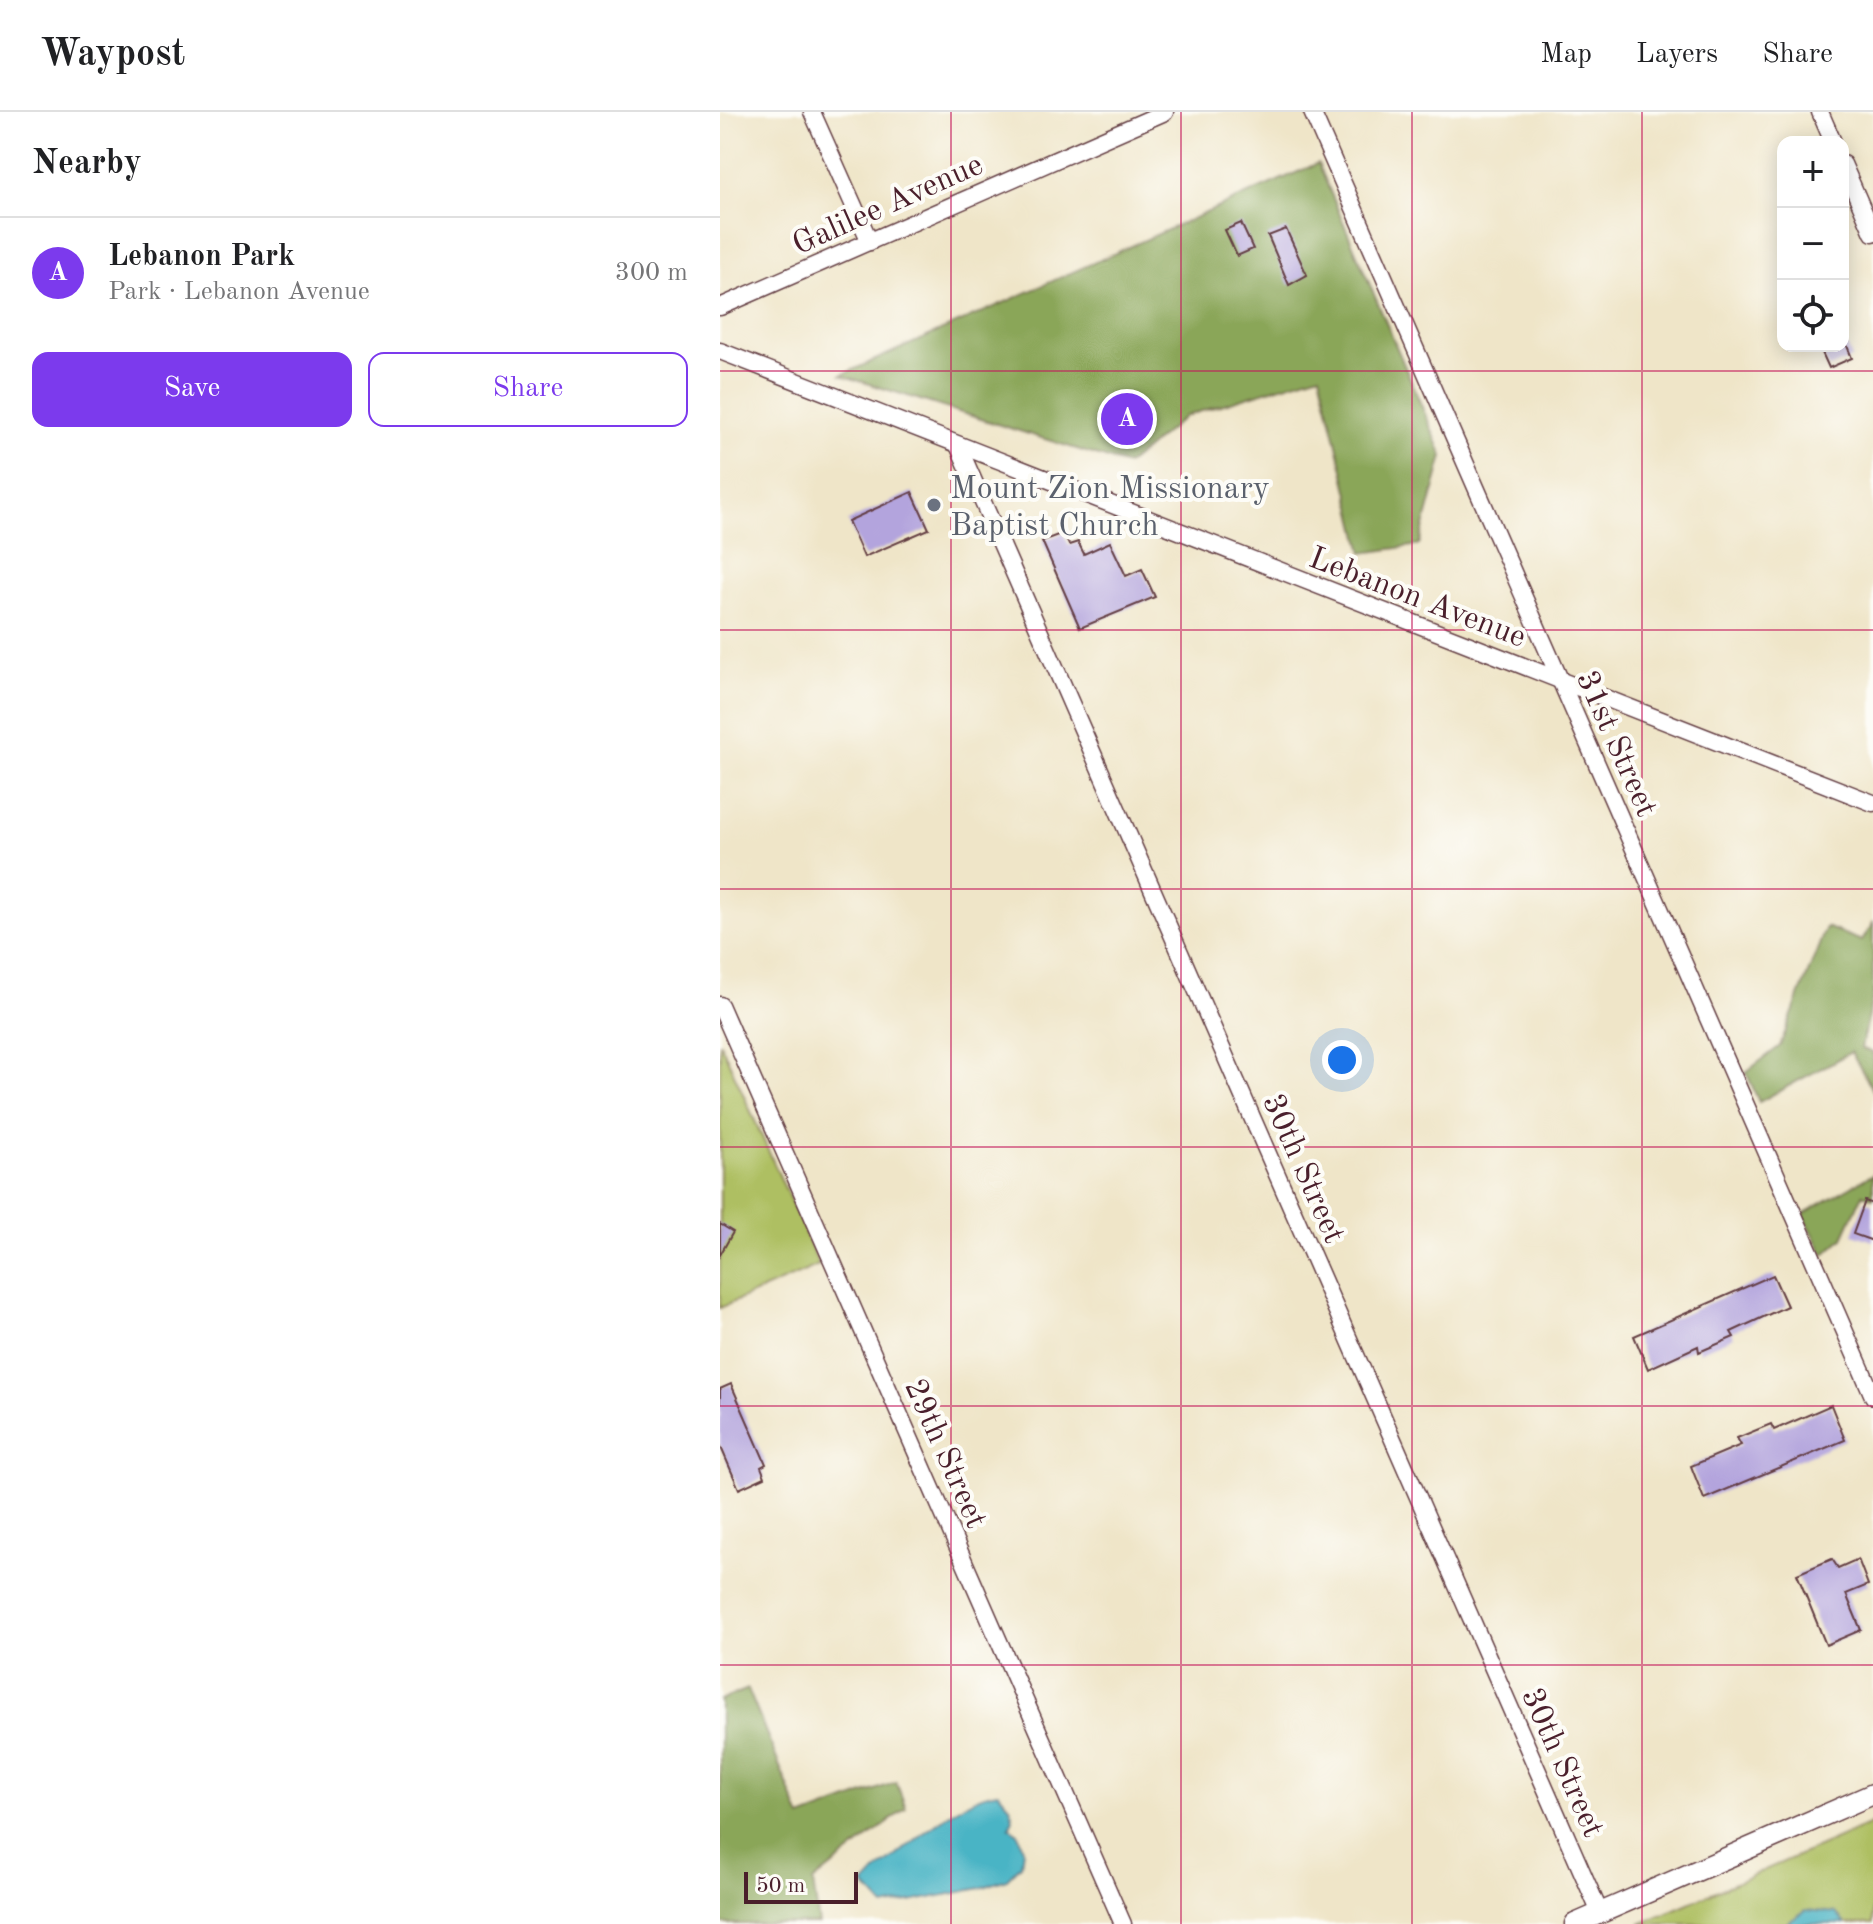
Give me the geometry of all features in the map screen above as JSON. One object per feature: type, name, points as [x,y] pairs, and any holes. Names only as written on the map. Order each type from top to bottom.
[{"type":"main road","points":[[1575,1924],[1873,1794]]},
{"type":"street","points":[[812,112],[870,242]]},
{"type":"street","name":"Galilee Avenue","points":[[720,307],[1165,112]]},
{"type":"street","name":"31st Street","points":[[1312,112],[1873,1396]]},
{"type":"street","points":[[1820,112],[1830,136]]},
{"type":"street","points":[[1849,178],[1873,233]]},
{"type":"street","name":"Lebanon Avenue","points":[[720,351],[1873,803]]},
{"type":"street","name":"30th Street","points":[[958,445],[1600,1913]]},
{"type":"street","name":"29th Street","points":[[720,1005],[1123,1924]]},
{"type":"green space","points":[[1318,163],[1443,456],[1419,545],[1363,553],[1320,374],[1186,416],[1127,465],[841,375]]},
{"type":"green space","points":[[1873,923],[1873,994],[1861,1048],[1873,1053],[1873,1090],[1851,1052],[1759,1102],[1746,1072],[1780,1046],[1826,927],[1862,941]]},
{"type":"green space","points":[[720,1042],[819,1265],[720,1308]]},
{"type":"green space","points":[[1873,1174],[1873,1198],[1863,1194],[1843,1238],[1824,1255],[1803,1214]]},
{"type":"green space","points":[[748,1689],[801,1818],[896,1782],[906,1808],[813,1882],[819,1924],[720,1924],[720,1700]]},
{"type":"green space","points":[[1873,1823],[1873,1924],[1640,1924]]},
{"type":"water","points":[[998,1792],[1010,1806],[1013,1819],[1009,1827],[1018,1833],[1023,1849],[1021,1865],[1007,1879],[981,1888],[884,1907],[864,1885],[935,1824],[983,1795]]},
{"type":"water","points":[[1806,1910],[1836,1913],[1845,1924],[1786,1924]]},
{"type":"building","points":[[1241,223],[1253,249],[1237,256],[1225,230]]},
{"type":"building","points":[[1286,229],[1307,275],[1289,285],[1268,236]]},
{"type":"building","points":[[1849,351],[1852,358],[1829,368],[1822,352]]},
{"type":"building","points":[[912,492],[929,529],[864,557],[848,521]]},
{"type":"building","points":[[1063,533],[1069,545],[1078,542],[1084,554],[1110,542],[1126,576],[1142,569],[1155,597],[1080,628],[1042,541]]},
{"type":"building","points":[[1865,1201],[1873,1204],[1873,1241],[1853,1234]]},
{"type":"building","points":[[720,1224],[733,1232],[720,1255]]},
{"type":"building","points":[[1773,1275],[1787,1306],[1731,1332],[1734,1337],[1699,1352],[1698,1346],[1648,1369],[1634,1336]]},
{"type":"building","points":[[731,1384],[766,1464],[761,1467],[765,1477],[739,1489],[720,1445],[720,1389]]},
{"type":"building","points":[[1831,1405],[1845,1440],[1704,1499],[1691,1466],[1741,1445],[1737,1438],[1771,1424],[1774,1430]]},
{"type":"building","points":[[1832,1559],[1838,1568],[1858,1559],[1868,1585],[1846,1594],[1861,1630],[1826,1645],[1797,1574]]},
{"type":"place","name":"Lebanon Park","points":[[1127,419]]},
{"type":"place","name":"Mount Zion Missionary Baptist Church","points":[[934,505]]}]
